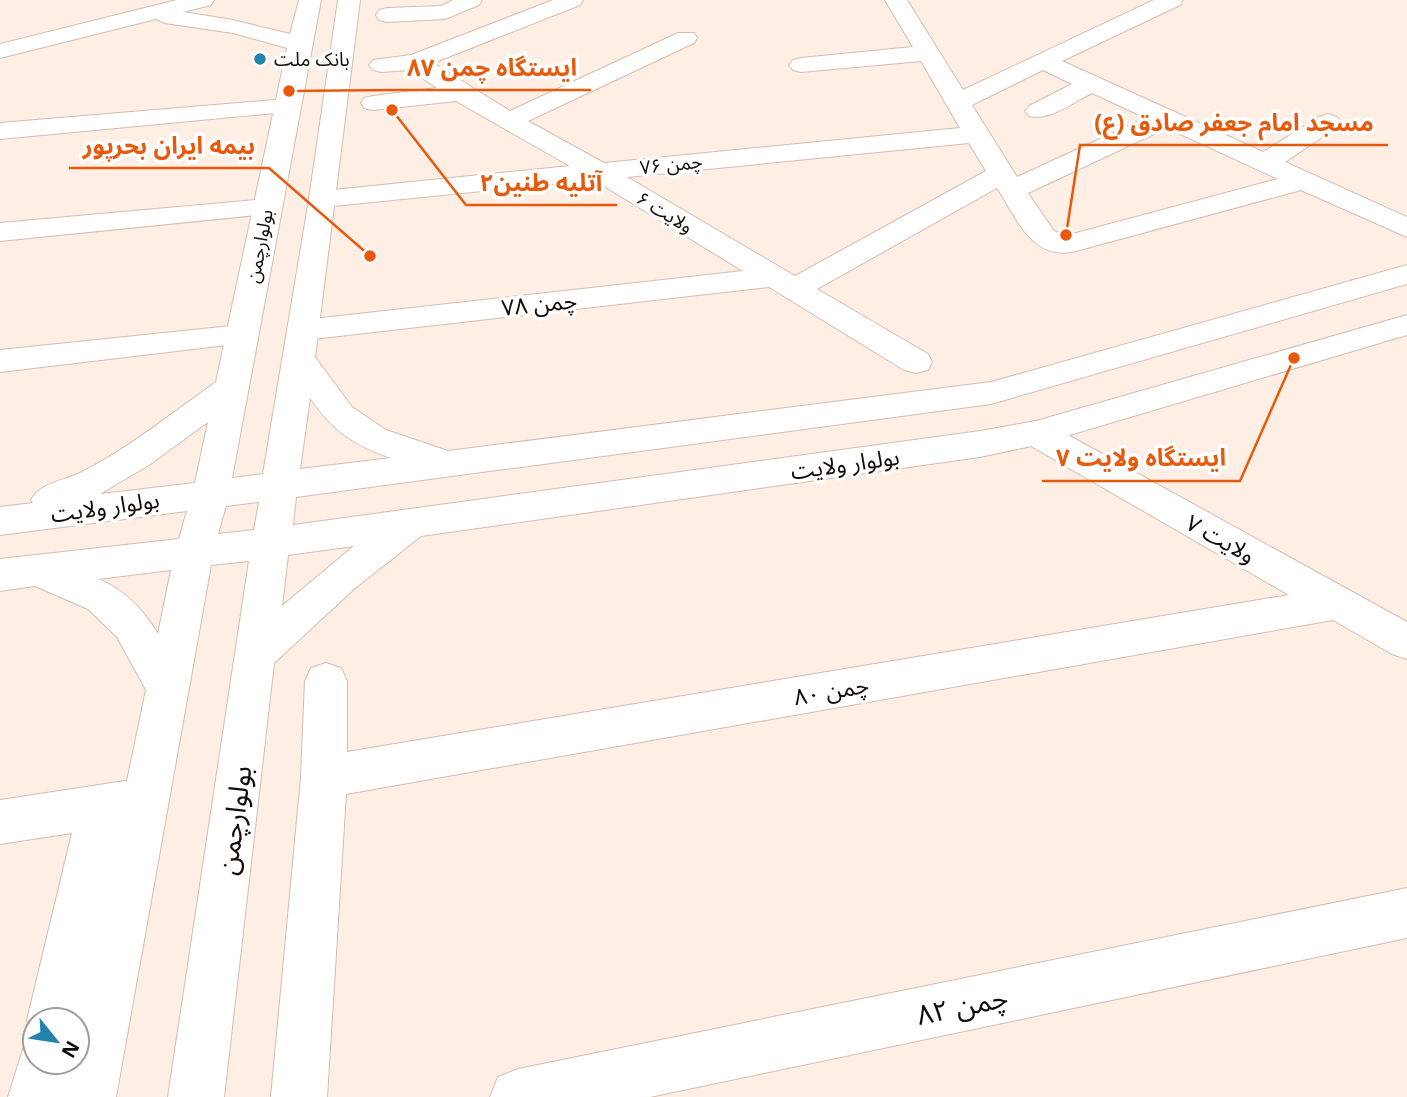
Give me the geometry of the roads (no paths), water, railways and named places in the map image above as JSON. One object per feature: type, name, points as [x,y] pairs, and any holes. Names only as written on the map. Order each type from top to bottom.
[{"type":"street","points":[[6,49],[203,0]]},
{"type":"street","name":"بولوارچمن","points":[[194,552],[211,492],[310,0]]},
{"type":"street","points":[[349,0],[323,199],[280,484],[450,466],[953,400],[990,393],[1407,274]]},
{"type":"street","points":[[387,15],[445,12],[471,0]]},
{"type":"street","points":[[381,65],[415,62],[572,0]]},
{"type":"street","points":[[896,0],[1006,182],[1044,237],[1054,244],[1066,245],[1304,181]]},
{"type":"street","points":[[957,102],[1172,0]]},
{"type":"street","points":[[415,62],[445,12]]},
{"type":"street","points":[[149,14],[231,24],[258,30],[299,46]]},
{"type":"street","points":[[508,121],[686,38]]},
{"type":"street","points":[[801,65],[928,53]]},
{"type":"street","points":[[1042,61],[1407,228]]},
{"type":"street","name":"ولایت ۶","points":[[415,62],[460,93],[597,171],[916,362]]},
{"type":"street","points":[[1038,111],[1091,84]]},
{"type":"street","points":[[373,103],[460,93]]},
{"type":"street","points":[[0,131],[287,106]]},
{"type":"street","points":[[784,283],[1006,182],[1166,119]]},
{"type":"street","points":[[1265,163],[1328,122]]},
{"type":"street","name":"چمن ۷۶","points":[[323,199],[977,134]]},
{"type":"street","points":[[0,232],[267,207]]},
{"type":"street","name":"چمن ۷۸","points":[[302,344],[784,283]]},
{"type":"street","name":"بولوار ولایت","points":[[194,552],[980,444],[1036,433],[1407,324]]},
{"type":"street","points":[[0,361],[241,335]]},
{"type":"street","points":[[302,344],[340,415],[374,439],[450,466]]},
{"type":"street","points":[[0,520],[94,482],[136,456],[232,387]]},
{"type":"street","name":"ولایت ۷","points":[[1036,433],[1407,642]]},
{"type":"street","name":"بولوارچمن","points":[[196,1097],[254,655],[280,484]]},
{"type":"street","name":"بولوار ولایت","points":[[0,520],[280,484]]},
{"type":"street","points":[[254,655],[340,579],[409,524]]},
{"type":"street","points":[[18,572],[194,552],[167,688],[123,804],[58,1006]]},
{"type":"street","points":[[18,572],[102,598],[131,625],[167,688]]},
{"type":"street","name":"چمن ۸۰","points":[[324,777],[1338,603]]},
{"type":"street","points":[[299,1097],[324,777],[326,681]]},
{"type":"street","points":[[0,822],[123,804]]},
{"type":"street","points":[[88,1097],[123,804]]},
{"type":"street","name":"چمن ۸۲","points":[[518,1097],[1407,912]]},
{"type":"street","points":[[36,1097],[41,1076]]},
{"type":"place","name":"بانک ملت","points":[[260,59]]},
{"type":"place","name":"ایستگاه چمن ۸۷","points":[[289,91]]},
{"type":"place","name":"آتلیه طنین۲","points":[[392,110]]},
{"type":"place","name":"مسجد امام جعفر صادق (ع)","points":[[1066,235]]},
{"type":"place","name":"بيمه ايران بحرپور","points":[[370,256]]},
{"type":"place","name":"ایستگاه ولایت ۷","points":[[1294,358]]}]
